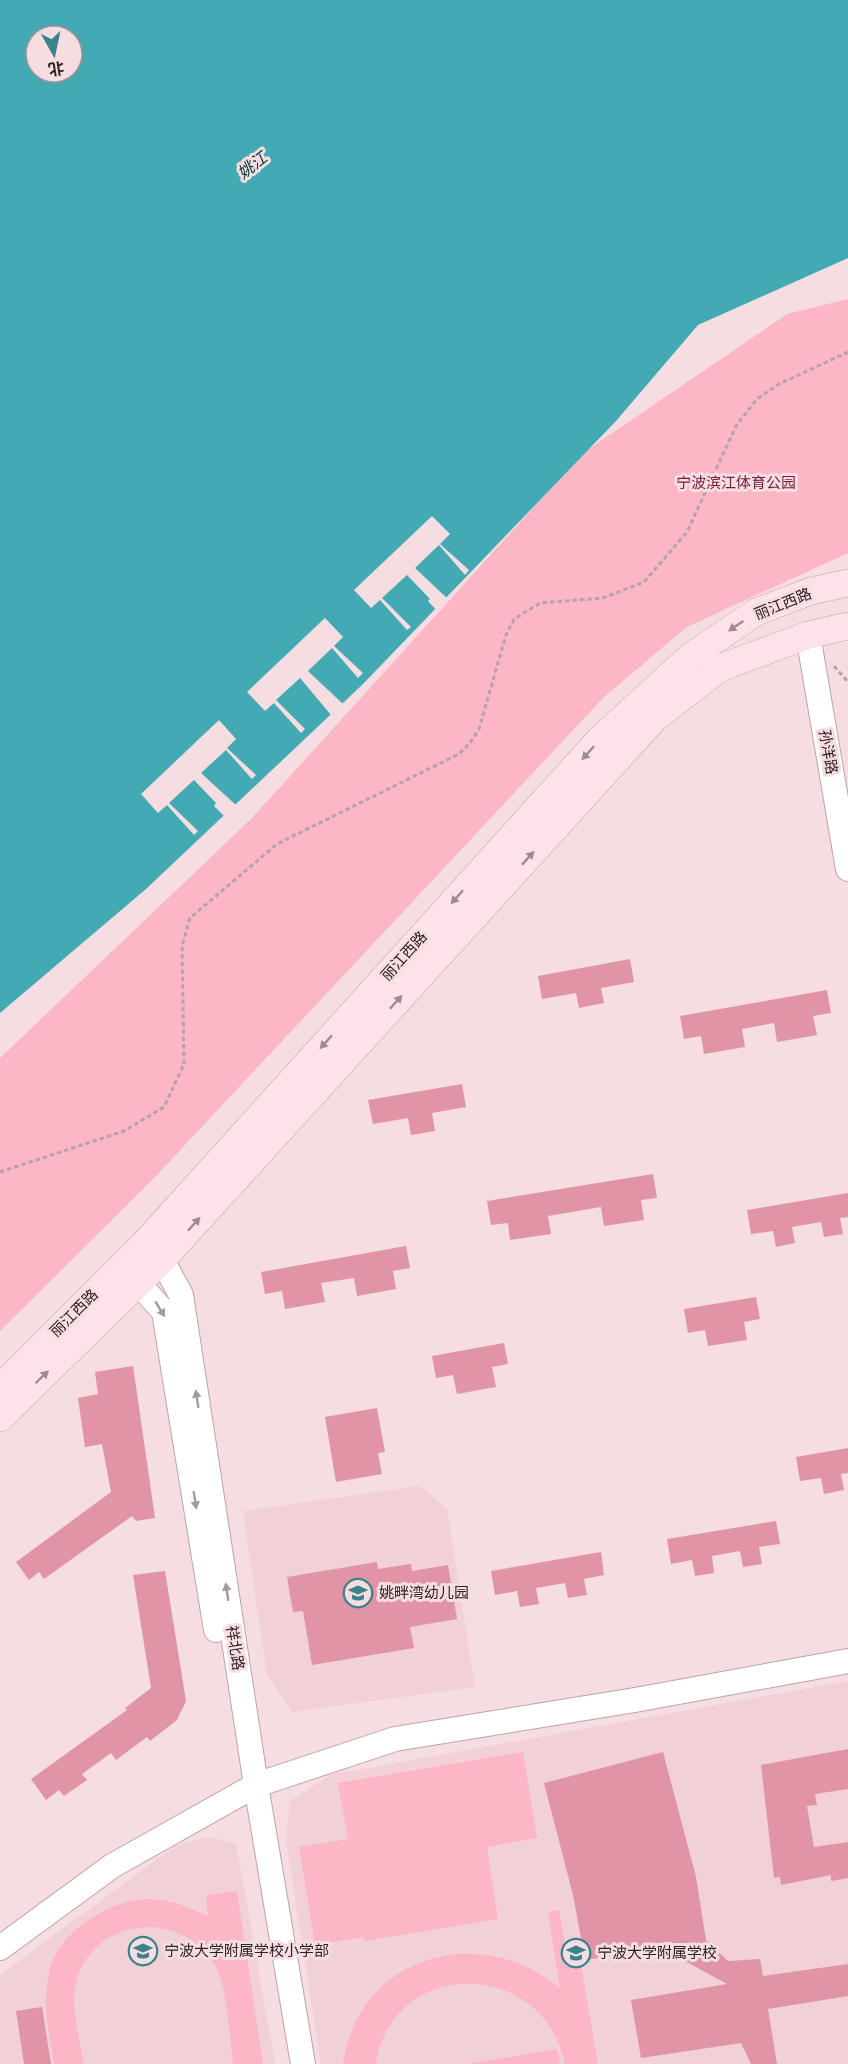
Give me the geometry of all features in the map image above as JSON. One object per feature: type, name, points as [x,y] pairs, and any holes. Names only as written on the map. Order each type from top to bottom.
[{"type":"main road","name":"丽江西路","points":[[153,1251],[600,739],[691,656],[756,612],[811,591],[848,583]]},
{"type":"main road","name":"丽江西路","points":[[0,1418],[131,1274],[655,718],[720,668],[808,635],[848,626]]},
{"type":"main road","name":"丽江西路","points":[[0,1388],[131,1274]]},
{"type":"street","name":"孙洋路","points":[[808,635],[848,869]]},
{"type":"street","name":"祥北路","points":[[153,1251],[181,1295],[249,1789],[290,2064]]},
{"type":"street","name":"祥北路","points":[[131,1274],[164,1312],[249,1789],[303,2064]]},
{"type":"street","points":[[0,1948],[112,1866],[249,1789],[394,1739],[635,1700],[848,1661]]},
{"type":"path","points":[[0,1172],[124,1131],[164,1107],[184,1064],[182,946],[190,918],[278,844],[459,754],[470,744],[479,729],[506,635],[514,619],[540,603],[603,598],[644,582],[687,532],[736,426],[757,399],[778,384],[848,352]]},
{"type":"shaded area","name":"姚畔湾幼儿园","points":[[419,1486],[447,1508],[475,1687],[292,1712],[267,1675],[243,1511]]},
{"type":"shaded area","name":"宁波大学附属学校","points":[[848,1681],[848,2064],[321,2064],[286,1841],[290,1801],[330,1775]]},
{"type":"shaded area","name":"宁波大学附属学校小学部","points":[[208,1837],[236,1843],[275,2064],[0,2064],[0,1975],[175,1846]]},
{"type":"green space","name":"宁波滨江体育公园","points":[[848,299],[848,553],[687,627],[604,697],[154,1178],[0,1331],[0,1058],[252,818],[583,453],[787,314]]},
{"type":"green space","points":[[523,1752],[537,1838],[487,1847],[498,1919],[365,1941],[364,1937],[315,1945],[299,1847],[348,1839],[338,1783]]},
{"type":"green space","points":[[237,1891],[263,2064],[233,2064],[227,2013],[219,1974],[215,1965],[201,1948],[184,1936],[164,1929],[144,1927],[124,1931],[106,1940],[90,1954],[79,1973],[74,1995],[84,2064],[54,2064],[47,2018],[47,1985],[54,1958],[73,1933],[100,1913],[131,1901],[146,1899],[186,1906],[208,1916],[206,1895]]},
{"type":"green space","points":[[559,1910],[565,1944],[577,1942],[598,2064],[565,2064],[551,2029],[528,2004],[499,1989],[468,1984],[437,1989],[409,2004],[388,2029],[376,2064],[343,2064],[353,2027],[372,1997],[397,1974],[427,1960],[460,1954],[494,1956],[528,1968],[560,1988],[548,1912]]},
{"type":"green space","points":[[557,2049],[560,2064],[467,2064]]},
{"type":"water","name":"姚江","points":[[0,0],[848,0],[848,258],[698,325],[616,421],[363,684],[146,889],[0,1013]]},
{"type":"pier","points":[[432,516],[450,534],[440,544],[469,570],[465,575],[439,545],[415,568],[449,600],[438,612],[428,601],[430,599],[407,575],[382,598],[411,627],[407,630],[380,600],[371,608],[354,590]]},
{"type":"pier","points":[[325,618],[343,637],[334,646],[363,673],[358,678],[332,648],[308,671],[343,704],[331,715],[300,678],[276,700],[305,729],[301,733],[274,703],[265,711],[247,692]]},
{"type":"pier","points":[[219,720],[236,739],[227,748],[256,775],[252,779],[226,750],[201,773],[237,806],[225,817],[214,806],[216,803],[194,780],[169,803],[198,831],[194,835],[167,805],[158,813],[141,794]]},
{"type":"building","points":[[630,959],[634,982],[601,988],[604,1003],[579,1008],[576,993],[542,999],[538,976]]},
{"type":"building","points":[[827,990],[831,1013],[813,1016],[817,1035],[777,1042],[774,1023],[742,1029],[745,1047],[704,1054],[701,1036],[684,1039],[680,1016]]},
{"type":"building","points":[[462,1084],[466,1107],[432,1113],[435,1131],[411,1135],[408,1118],[373,1124],[368,1100]]},
{"type":"building","points":[[653,1174],[657,1198],[641,1200],[644,1220],[604,1226],[601,1207],[548,1216],[551,1234],[510,1240],[508,1223],[491,1225],[487,1201]]},
{"type":"building","points":[[848,1193],[848,1217],[840,1218],[843,1234],[824,1237],[821,1222],[792,1227],[795,1243],[776,1247],[773,1231],[751,1234],[747,1210]]},
{"type":"building","points":[[406,1246],[410,1268],[393,1271],[396,1289],[357,1296],[354,1278],[321,1283],[325,1302],[285,1309],[282,1291],[265,1294],[261,1272]]},
{"type":"building","points":[[756,1297],[760,1319],[744,1322],[747,1340],[708,1346],[705,1330],[688,1333],[684,1309]]},
{"type":"building","points":[[504,1343],[508,1364],[492,1367],[496,1387],[457,1394],[453,1375],[436,1378],[432,1356]]},
{"type":"building","points":[[133,1366],[155,1518],[136,1521],[132,1516],[44,1579],[39,1572],[29,1580],[16,1562],[111,1492],[102,1444],[85,1447],[78,1398],[98,1394],[95,1372]]},
{"type":"building","points":[[377,1408],[385,1452],[378,1453],[382,1474],[336,1482],[325,1417]]},
{"type":"building","points":[[848,1448],[848,1473],[841,1474],[844,1490],[824,1494],[821,1478],[800,1481],[796,1457]]},
{"type":"building","points":[[776,1521],[780,1544],[759,1547],[762,1564],[743,1567],[740,1551],[712,1556],[714,1573],[695,1576],[692,1560],[671,1564],[667,1539]]},
{"type":"building","points":[[601,1552],[604,1575],[584,1579],[587,1595],[568,1598],[565,1583],[536,1588],[539,1604],[520,1607],[517,1591],[495,1595],[491,1571]]},
{"type":"building","points":[[377,1562],[378,1569],[411,1564],[412,1571],[448,1565],[457,1619],[410,1627],[414,1648],[312,1665],[303,1611],[293,1612],[287,1577]]},
{"type":"building","points":[[165,1571],[186,1701],[177,1720],[150,1741],[147,1737],[116,1760],[111,1753],[82,1774],[87,1780],[64,1796],[59,1790],[46,1800],[31,1779],[127,1710],[125,1708],[151,1688],[133,1575]]},
{"type":"building","points":[[848,1749],[848,1789],[815,1794],[817,1805],[807,1806],[814,1847],[848,1842],[848,1878],[831,1881],[831,1875],[781,1885],[780,1877],[774,1878],[761,1765]]},
{"type":"building","points":[[663,1752],[696,1877],[706,1940],[728,1961],[760,1959],[763,1976],[848,1964],[848,1996],[768,2009],[777,2064],[751,2064],[741,2043],[641,2058],[631,2000],[727,1984],[661,1948],[585,1960],[573,1895],[544,1783]]},
{"type":"building","points":[[42,2007],[51,2064],[24,2064],[16,2011]]},
{"type":"place","name":"姚畔湾幼儿园","points":[[358,1593]]},
{"type":"place","name":"宁波大学附属学校小学部","points":[[143,1951]]},
{"type":"place","name":"宁波大学附属学校","points":[[576,1953]]}]
